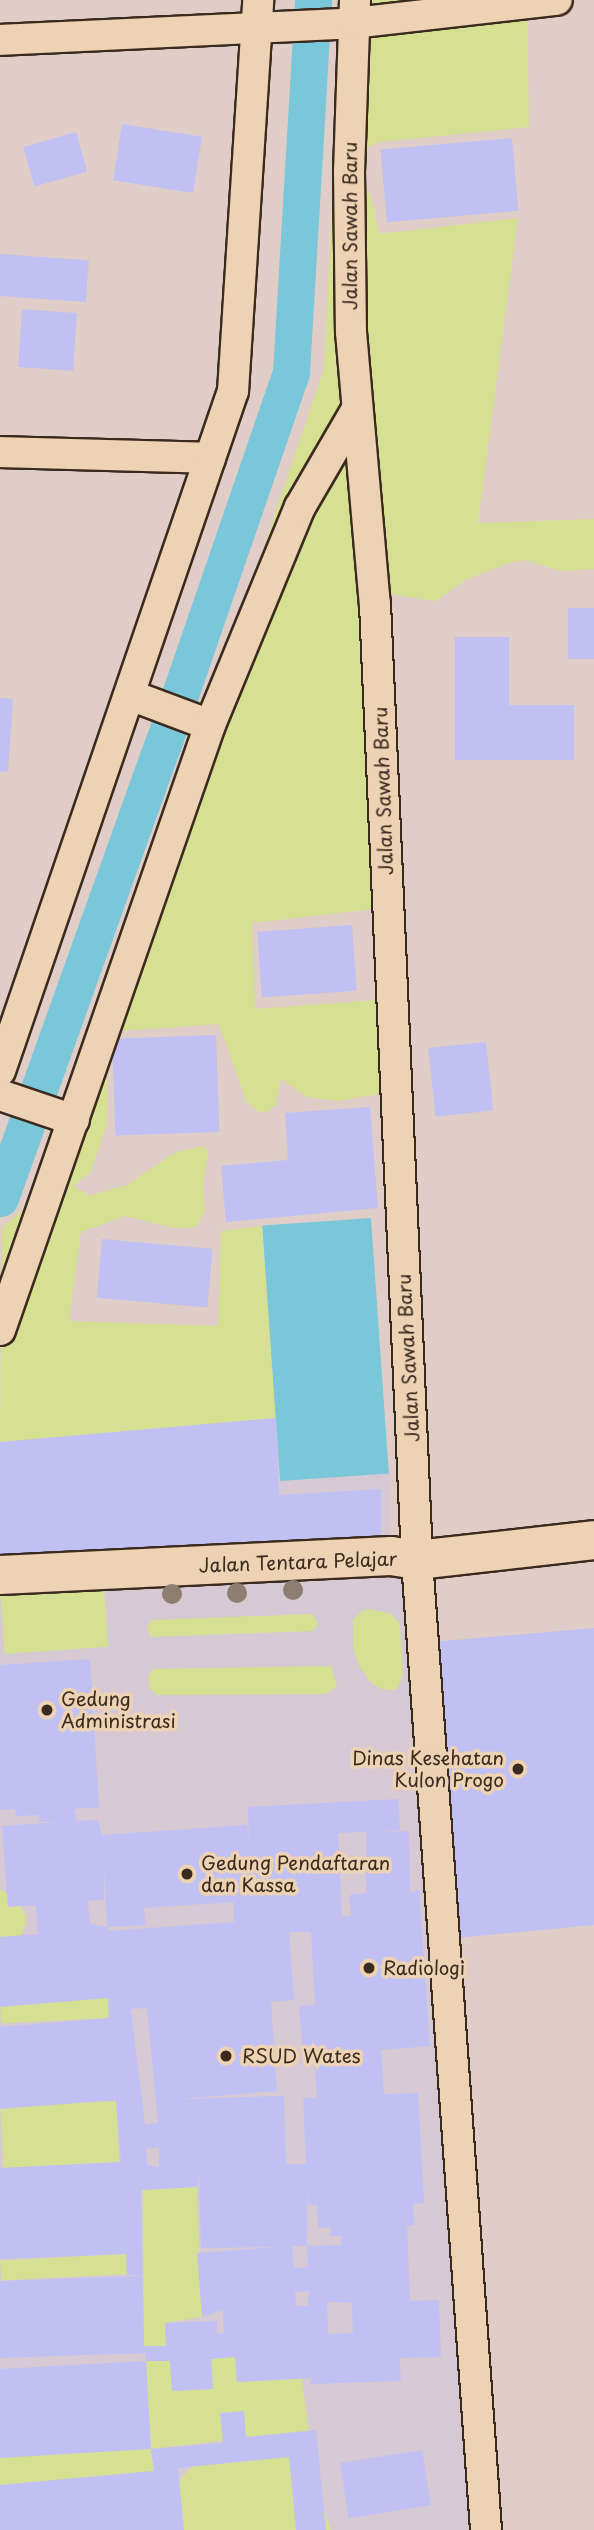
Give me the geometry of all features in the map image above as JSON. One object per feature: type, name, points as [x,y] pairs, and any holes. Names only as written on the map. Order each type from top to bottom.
[{"type":"main road","name":"Jalan Tentara Pelajar","points":[[0,1575],[391,1556],[417,1560],[594,1540]]},
{"type":"street","points":[[0,40],[262,18],[347,16],[557,0]]},
{"type":"street","name":"Jalan Sawah Baru","points":[[347,16],[351,332],[375,604],[417,1560],[486,2530]]},
{"type":"street","points":[[0,1071],[11,1013],[137,697],[233,391],[262,18]]},
{"type":"street","points":[[0,1330],[65,1116],[202,723],[300,507],[357,410]]},
{"type":"street","points":[[0,452],[210,458]]},
{"type":"street","points":[[137,697],[202,723]]},
{"type":"street","points":[[7,1098],[65,1116]]},
{"type":"shaded area","name":"RSUD Wates","points":[[276,1418],[282,1480],[390,1473],[391,1555],[414,1557],[487,2530],[0,2530],[0,1442]]},
{"type":"green space","points":[[364,0],[538,0],[527,4],[529,127],[379,142],[360,152]]},
{"type":"green space","points":[[368,190],[379,234],[518,218],[478,523],[594,519],[594,569],[560,571],[526,560],[509,563],[465,580],[436,601],[395,595],[385,588],[359,331],[358,199]]},
{"type":"green space","points":[[332,202],[363,593],[375,909],[252,923],[255,1009],[377,1000],[384,1093],[338,1101],[307,1097],[281,1079],[276,1105],[267,1112],[257,1111],[246,1101],[219,1024],[108,1032],[107,1125],[90,1173],[73,1186],[89,1196],[127,1185],[176,1152],[203,1146],[208,1152],[203,1185],[205,1211],[196,1227],[175,1228],[125,1216],[81,1232],[69,1321],[218,1326],[221,1231],[262,1226],[276,1418],[0,1442],[2,1228],[33,1201],[186,777],[324,369]]},
{"type":"green space","points":[[104,1586],[108,1647],[5,1654],[0,1593]]},
{"type":"green space","points":[[368,1609],[390,1613],[400,1624],[403,1673],[395,1690],[381,1689],[371,1683],[359,1665],[353,1648],[353,1620]]},
{"type":"green space","points":[[312,1614],[318,1624],[313,1631],[151,1637],[147,1627],[152,1620]]},
{"type":"green space","points":[[331,1666],[337,1686],[326,1694],[157,1695],[150,1689],[148,1676],[154,1669]]},
{"type":"green space","points":[[0,1889],[15,1900],[26,1915],[26,1924],[17,1944],[0,1952]]},
{"type":"green space","points":[[108,1998],[109,2018],[1,2024],[0,2004]]},
{"type":"green space","points":[[116,2101],[119,2162],[3,2168],[0,2107]]},
{"type":"green space","points":[[197,2187],[202,2317],[165,2323],[166,2346],[144,2346],[143,2190]]},
{"type":"green space","points":[[126,2254],[127,2274],[1,2281],[0,2261]]},
{"type":"green space","points":[[239,2356],[237,2382],[302,2379],[309,2431],[151,2449],[154,2471],[0,2485],[0,2455],[150,2449],[146,2361],[170,2361],[172,2391],[213,2389],[211,2359]]},
{"type":"green space","points":[[289,2457],[323,2508],[331,2530],[177,2530],[179,2480],[193,2466]]},
{"type":"water","points":[[371,1218],[389,1473],[280,1481],[262,1226]]},
{"type":"building","points":[[122,124],[202,137],[193,193],[113,180]]},
{"type":"building","points":[[76,132],[87,171],[34,187],[23,147]]},
{"type":"building","points":[[512,138],[518,211],[387,222],[381,150]]},
{"type":"building","points":[[0,254],[89,260],[86,302],[0,296]]},
{"type":"building","points":[[22,309],[77,313],[73,371],[18,367]]},
{"type":"building","points":[[568,608],[594,608],[594,659],[568,659]]},
{"type":"building","points":[[455,637],[509,637],[509,705],[574,705],[574,760],[455,760]]},
{"type":"building","points":[[0,698],[13,699],[8,772],[0,771]]},
{"type":"building","points":[[352,925],[357,991],[262,997],[257,932]]},
{"type":"building","points":[[216,1035],[219,1132],[115,1136],[112,1039]]},
{"type":"building","points":[[486,1042],[493,1111],[436,1117],[428,1048]]},
{"type":"building","points":[[370,1107],[378,1208],[226,1222],[221,1166],[288,1160],[285,1113]]},
{"type":"building","points":[[102,1239],[213,1249],[207,1307],[97,1298]]},
{"type":"building","points":[[276,1418],[279,1495],[381,1489],[381,1545],[0,1564],[0,1442]]},
{"type":"building","name":"Dinas Kesehatan Kulon Progo","points":[[594,1628],[594,1925],[457,1938],[432,1642]]},
{"type":"building","points":[[90,1659],[99,1807],[75,1809],[76,1821],[98,1820],[102,1835],[247,1825],[249,1841],[248,1807],[398,1799],[400,1830],[379,1832],[409,1831],[410,1892],[419,1890],[430,2046],[381,2050],[384,2094],[418,2093],[424,2203],[413,2204],[414,2225],[407,2226],[410,2301],[439,2300],[441,2357],[400,2358],[401,2381],[310,2384],[312,2378],[237,2382],[235,2357],[211,2359],[213,2389],[172,2391],[170,2361],[146,2361],[145,2353],[0,2358],[0,2281],[143,2276],[127,2274],[126,2254],[0,2259],[0,2168],[121,2162],[116,2100],[0,2109],[0,2027],[109,2018],[108,1998],[0,2007],[0,1937],[38,1934],[36,1905],[8,1907],[2,1826],[61,1822],[39,1822],[38,1815],[16,1816],[15,1809],[0,1810],[0,1665]],"holes":[[[366,1832],[366,1893],[349,1895],[351,1916],[342,1917],[338,1833]],[[104,1866],[107,1927],[90,1924],[88,1901],[104,1900]],[[234,1902],[234,1922],[108,1931],[107,1927],[146,1925],[144,1908]],[[289,1932],[311,1932],[315,2005],[299,2006],[303,2055],[314,2054],[317,2098],[303,2098],[306,2164],[286,2164],[284,2096],[177,2099],[277,2091],[271,2002],[294,2000]],[[147,2008],[158,2123],[145,2124],[131,2009]],[[159,2147],[159,2167],[147,2165],[146,2149]],[[199,2170],[201,2248],[278,2247],[197,2253],[202,2317],[223,2310],[224,2333],[217,2334],[217,2321],[165,2323],[166,2346],[144,2346],[141,2190],[197,2187]],[[307,2184],[308,2205],[317,2205],[318,2228],[331,2227],[331,2236],[341,2236],[341,2245],[307,2246]],[[292,2246],[307,2246],[308,2267],[294,2268]],[[309,2291],[307,2306],[296,2306],[295,2292]],[[327,2302],[352,2303],[353,2333],[328,2334]]]},
{"type":"building","points":[[146,2361],[151,2449],[0,2458],[0,2369]]},
{"type":"building","points":[[244,2411],[246,2437],[316,2430],[326,2530],[296,2530],[289,2457],[178,2468],[184,2530],[0,2530],[0,2485],[154,2471],[151,2449],[223,2443],[220,2413]]},
{"type":"building","points":[[422,2450],[431,2505],[349,2518],[340,2463]]},
{"type":"waterway","points":[[0,1198],[163,744],[291,372],[313,0]]},
{"type":"place","name":"Gedung Administrasi","points":[[47,1710]]},
{"type":"place","name":"Dinas Kesehatan Kulon Progo","points":[[518,1769]]},
{"type":"place","name":"Gedung Pendaftaran dan Kassa","points":[[187,1874]]},
{"type":"place","name":"Radiologi","points":[[369,1968]]},
{"type":"place","name":"RSUD Wates","points":[[226,2056]]}]
